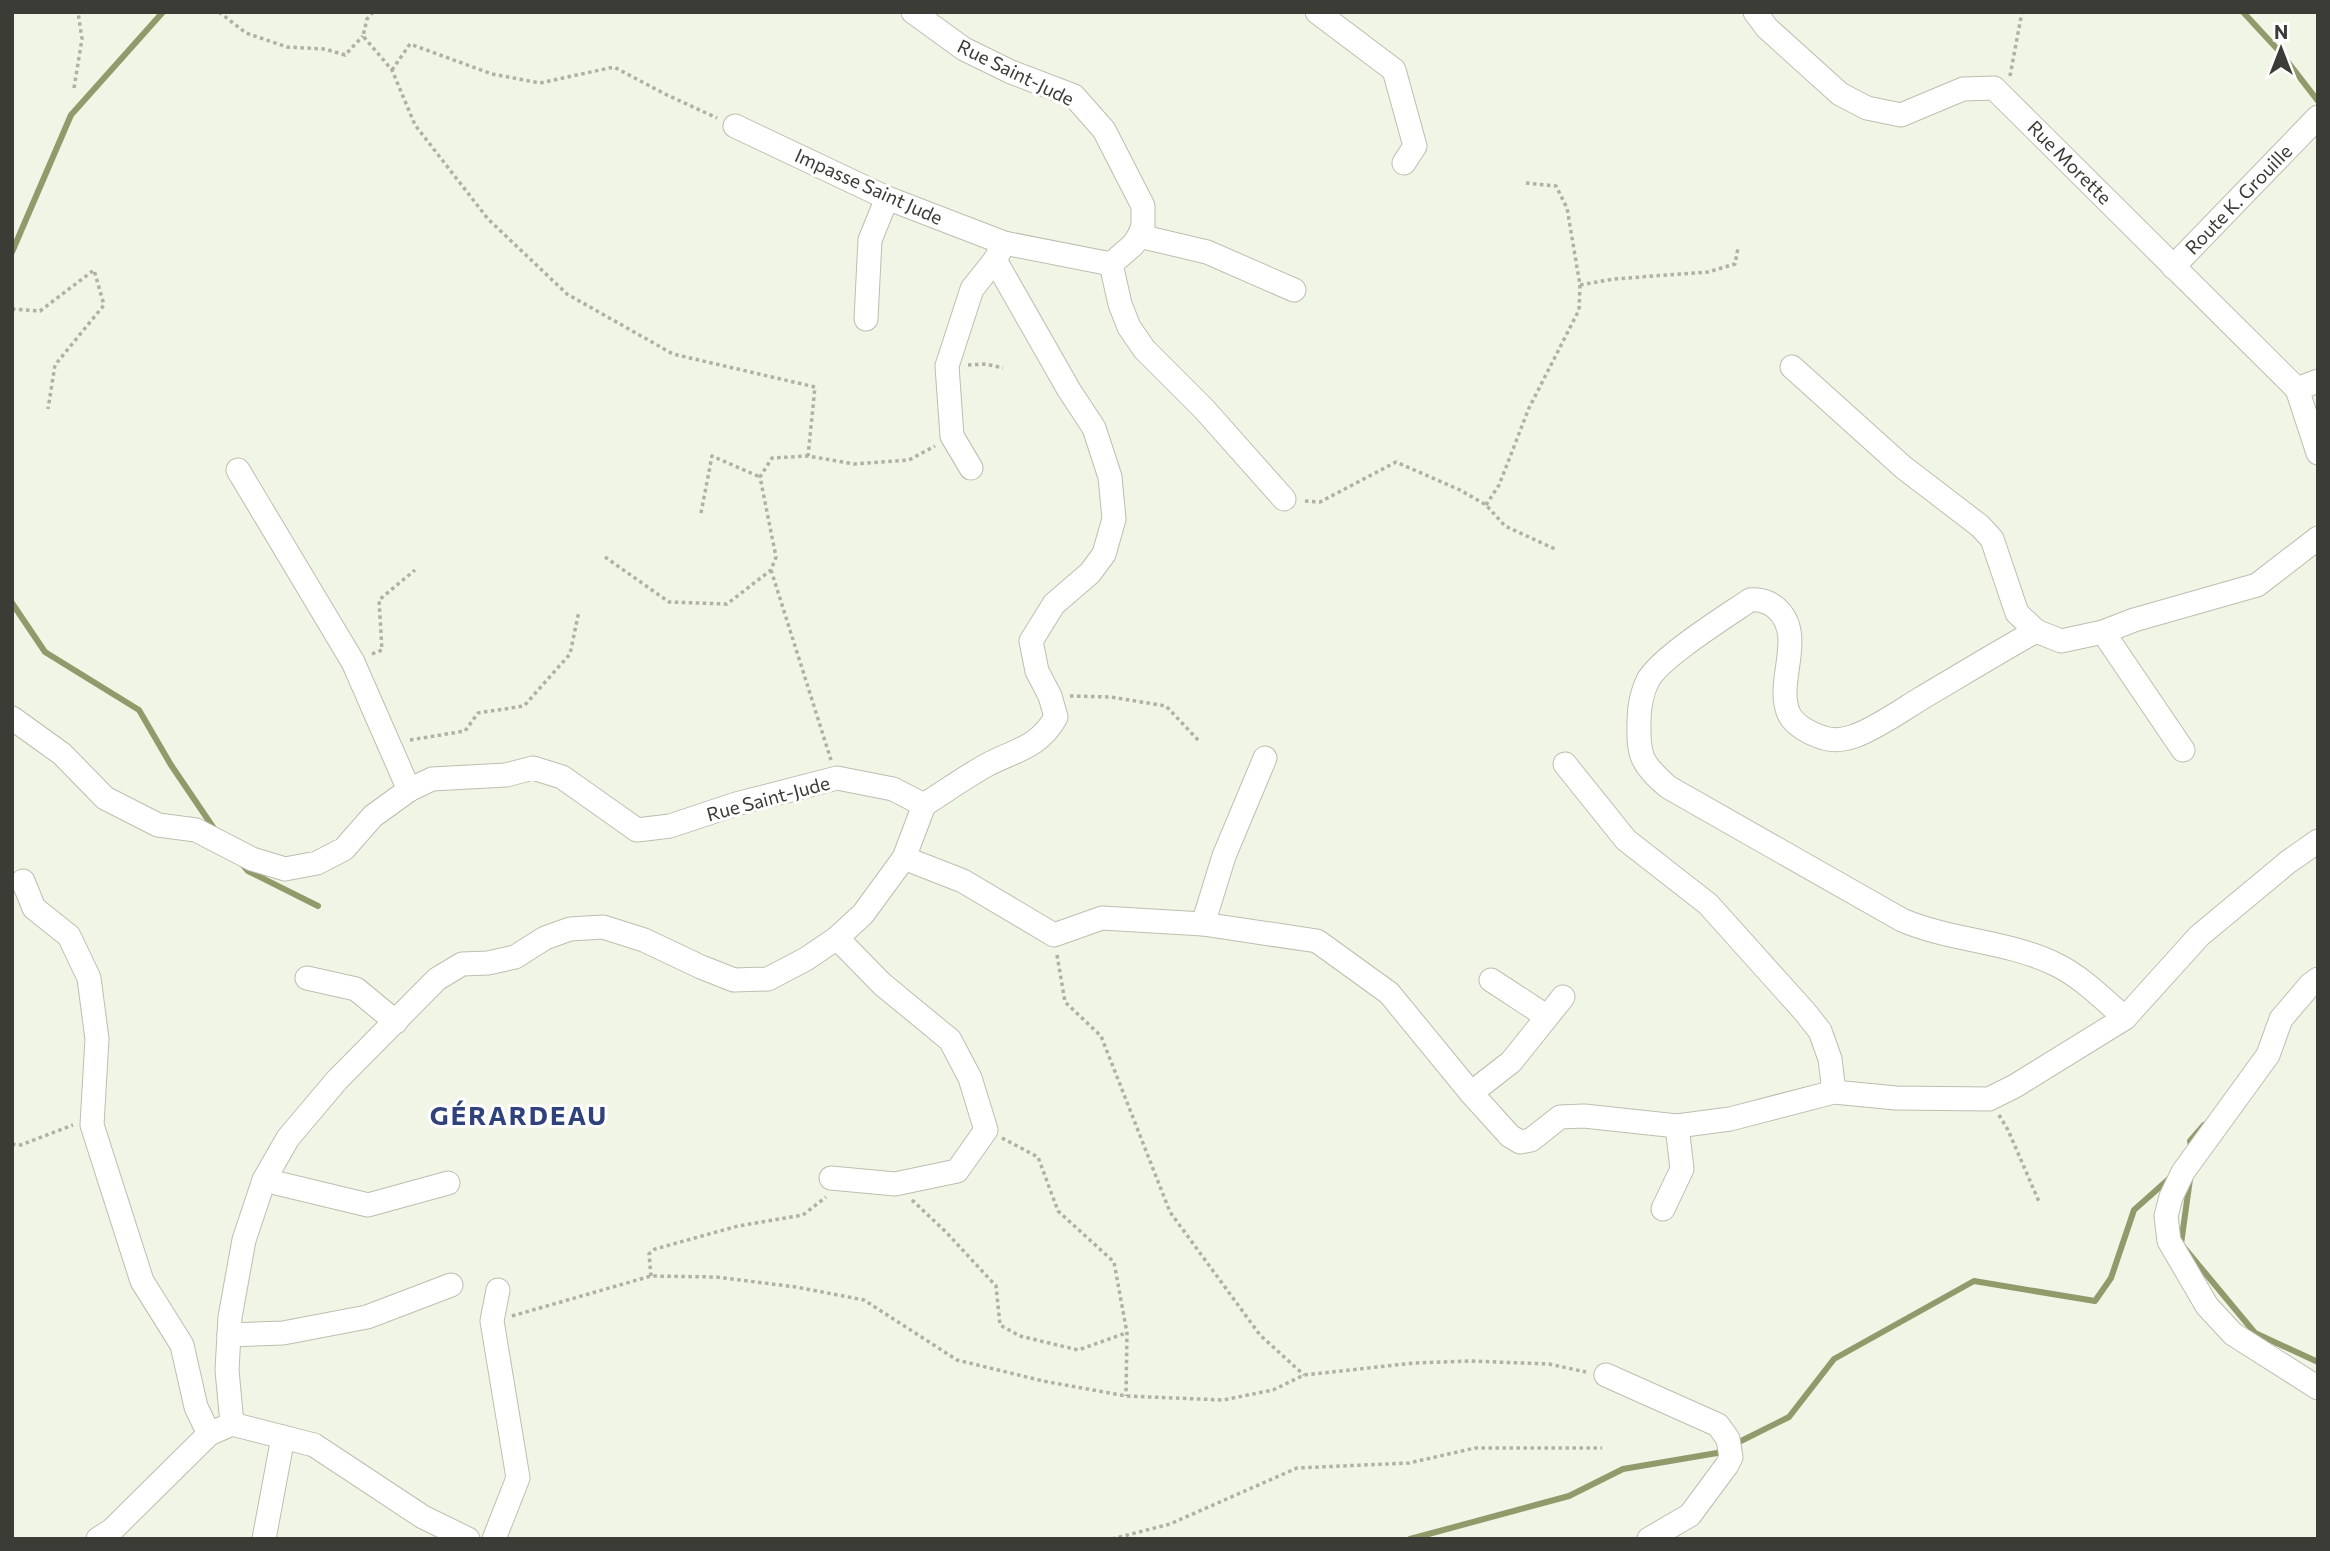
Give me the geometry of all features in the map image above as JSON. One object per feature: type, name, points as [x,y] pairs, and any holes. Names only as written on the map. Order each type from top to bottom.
[{"type":"street","name":"Rue Saint-Jude","points":[[913,12],[964,49],[1011,72],[1074,96],[1104,130],[1128,173],[1143,206],[1143,226],[1139,236]]},
{"type":"street","points":[[1317,12],[1394,70],[1415,146],[1404,163]]},
{"type":"street","name":"Rue Morette","points":[[1755,12],[1768,28],[1840,94],[1867,108],[1900,114],[1963,89],[1994,88],[2173,267],[2307,385],[2318,453]]},
{"type":"street","name":"Route K. Grouille","points":[[2173,267],[2310,124]]},
{"type":"street","name":"Impasse Saint Jude","points":[[735,126],[999,251]]},
{"type":"street","points":[[866,318],[870,240],[887,198]]},
{"type":"street","points":[[999,251],[1111,264],[1133,245],[1139,236],[1207,252],[1294,290]]},
{"type":"street","points":[[971,468],[952,436],[947,366],[972,289],[999,251]]},
{"type":"street","points":[[232,1424],[227,1370],[230,1317],[244,1240],[264,1180],[288,1138],[337,1080],[437,979],[462,964],[488,963],[515,957],[545,938],[570,929],[603,927],[644,940],[734,980],[768,979],[806,959],[837,938],[863,914],[904,858],[924,805],[985,766],[1032,744],[1047,733],[1056,718],[1050,696],[1037,671],[1031,640],[1054,604],[1090,573],[1104,554],[1114,519],[1110,477],[1094,428],[1069,390],[999,251]]},
{"type":"street","points":[[1111,264],[1120,304],[1129,327],[1144,349],[1204,409],[1284,499]]},
{"type":"street","points":[[1792,367],[1903,467],[1980,526],[1992,540],[2017,613],[2035,631],[2061,640],[2103,632],[2134,620],[2257,585],[2318,538]]},
{"type":"street","points":[[238,470],[354,662],[409,790]]},
{"type":"street","points":[[2035,631],[1881,723],[1854,736],[1826,739],[1807,731],[1793,720],[1788,712],[1786,687],[1790,634],[1786,621],[1772,605],[1763,600],[1750,600],[1662,663],[1648,680],[1639,703],[1639,745],[1646,767],[1668,787],[1902,920],[1933,932],[2055,964],[2078,978],[2125,1017]]},
{"type":"street","points":[[2103,632],[2183,750]]},
{"type":"street","name":"Rue Saint-Jude","points":[[12,718],[62,754],[105,798],[158,825],[196,830],[252,859],[285,869],[317,863],[344,849],[373,816],[409,790],[432,779],[506,775],[533,768],[562,777],[637,830],[670,826],[785,790],[837,779],[893,789],[924,805]]},
{"type":"street","points":[[1203,924],[1224,856],[1265,758]]},
{"type":"street","points":[[1565,764],[1626,841],[1708,904],[1805,1012],[1820,1031],[1830,1059],[1834,1092]]},
{"type":"street","points":[[904,858],[963,881],[1054,935],[1102,918],[1203,924],[1317,941],[1389,993],[1471,1093],[1510,1136],[1520,1142],[1531,1140],[1560,1117],[1584,1116],[1677,1126],[1730,1119],[1834,1092],[1896,1098],[1989,1099],[2015,1086],[2125,1017],[2199,936],[2288,862],[2318,841]]},
{"type":"street","points":[[23,881],[34,908],[69,936],[89,978],[97,1039],[92,1125],[142,1281],[182,1345],[196,1407],[209,1434]]},
{"type":"street","points":[[837,938],[882,984],[950,1040],[970,1078],[986,1130],[957,1171],[895,1184],[840,1179]]},
{"type":"street","points":[[307,978],[356,989],[396,1022]]},
{"type":"street","points":[[2318,979],[2281,1019],[2268,1055],[2183,1172],[2171,1197],[2166,1216],[2169,1241],[2207,1306],[2242,1341],[2318,1388]]},
{"type":"street","points":[[1491,980],[1546,1016]]},
{"type":"street","points":[[1471,1093],[1511,1062],[1563,996]]},
{"type":"street","points":[[1662,1209],[1682,1169],[1677,1126]]},
{"type":"street","points":[[264,1180],[368,1205],[448,1183]]},
{"type":"street","points":[[229,1335],[283,1334],[368,1317],[451,1285]]},
{"type":"street","points":[[494,1539],[517,1478],[492,1321],[498,1290]]},
{"type":"street","points":[[1605,1375],[1718,1425],[1728,1439],[1731,1457],[1713,1486],[1690,1515],[1649,1539]]},
{"type":"street","points":[[99,1539],[121,1521],[209,1434],[232,1424],[314,1445],[423,1517],[468,1539]]},
{"type":"street","points":[[264,1539],[283,1437]]},
{"type":"path","points":[[74,88],[82,38],[78,12]]},
{"type":"path","points":[[219,12],[246,33],[287,47],[325,49],[345,55],[363,36],[367,19],[373,12]]},
{"type":"path","points":[[2006,99],[2022,12]]},
{"type":"path","points":[[363,36],[392,70],[415,125],[488,219],[567,294],[673,355],[815,387],[808,456]]},
{"type":"path","points":[[392,70],[411,44],[492,74],[540,83],[614,66],[665,94],[735,126]]},
{"type":"path","points":[[1486,505],[1499,485],[1530,408],[1579,310],[1580,285],[1567,208],[1556,186],[1526,183]]},
{"type":"path","points":[[1580,285],[1614,279],[1708,272],[1735,264],[1738,248]]},
{"type":"path","points":[[12,309],[40,311],[94,270],[104,305],[55,365],[48,409]]},
{"type":"path","points":[[947,366],[986,364],[1003,369]]},
{"type":"path","points":[[606,557],[668,602],[727,604],[771,570],[776,557],[760,478],[772,458],[808,456],[853,464],[909,460],[952,436]]},
{"type":"path","points":[[701,513],[712,456],[760,478]]},
{"type":"path","points":[[1284,499],[1321,502],[1396,462],[1460,490],[1486,505],[1505,526],[1555,549]]},
{"type":"path","points":[[354,662],[382,650],[379,600],[415,570]]},
{"type":"path","points":[[771,570],[837,779]]},
{"type":"path","points":[[390,744],[465,731],[478,713],[524,706],[570,654],[579,611]]},
{"type":"path","points":[[1050,696],[1111,697],[1166,706],[1199,741]]},
{"type":"path","points":[[1054,935],[1065,1002],[1101,1036],[1170,1212],[1260,1335],[1304,1375]]},
{"type":"path","points":[[1989,1099],[2008,1130],[2040,1204]]},
{"type":"path","points":[[12,1144],[21,1145],[92,1117]]},
{"type":"path","points":[[986,1130],[1038,1157],[1058,1211],[1114,1262],[1127,1333],[1126,1396]]},
{"type":"path","points":[[651,1276],[649,1254],[655,1249],[738,1226],[803,1214],[840,1179]]},
{"type":"path","points":[[895,1184],[946,1232],[996,1286],[1000,1325],[1020,1336],[1078,1350],[1127,1333]]},
{"type":"path","points":[[492,1321],[651,1276],[716,1277],[796,1287],[864,1300],[957,1360],[1043,1381],[1126,1396],[1223,1399],[1273,1390],[1304,1375],[1414,1363],[1549,1364],[1605,1375]]},
{"type":"path","points":[[1112,1539],[1170,1524],[1297,1468],[1409,1463],[1475,1448],[1602,1448]]},
{"type":"waterway","points":[[12,252],[71,115],[163,12]]},
{"type":"waterway","points":[[2243,12],[2280,52],[2318,101]]},
{"type":"waterway","points":[[12,603],[45,652],[139,710],[171,765],[215,830]]},
{"type":"waterway","points":[[241,863],[248,871],[318,906]]},
{"type":"waterway","points":[[2192,1151],[2190,1141],[2204,1125]]},
{"type":"waterway","points":[[1410,1539],[1569,1496],[1623,1469],[1717,1453],[1789,1417],[1834,1359],[1974,1281],[2095,1301],[2111,1278],[2134,1210],[2170,1178]]},
{"type":"waterway","points":[[2190,1179],[2181,1244],[2255,1333],[2318,1362]]},
{"type":"district","name":"GÉRARDEAU","points":[[519,1114]]}]
